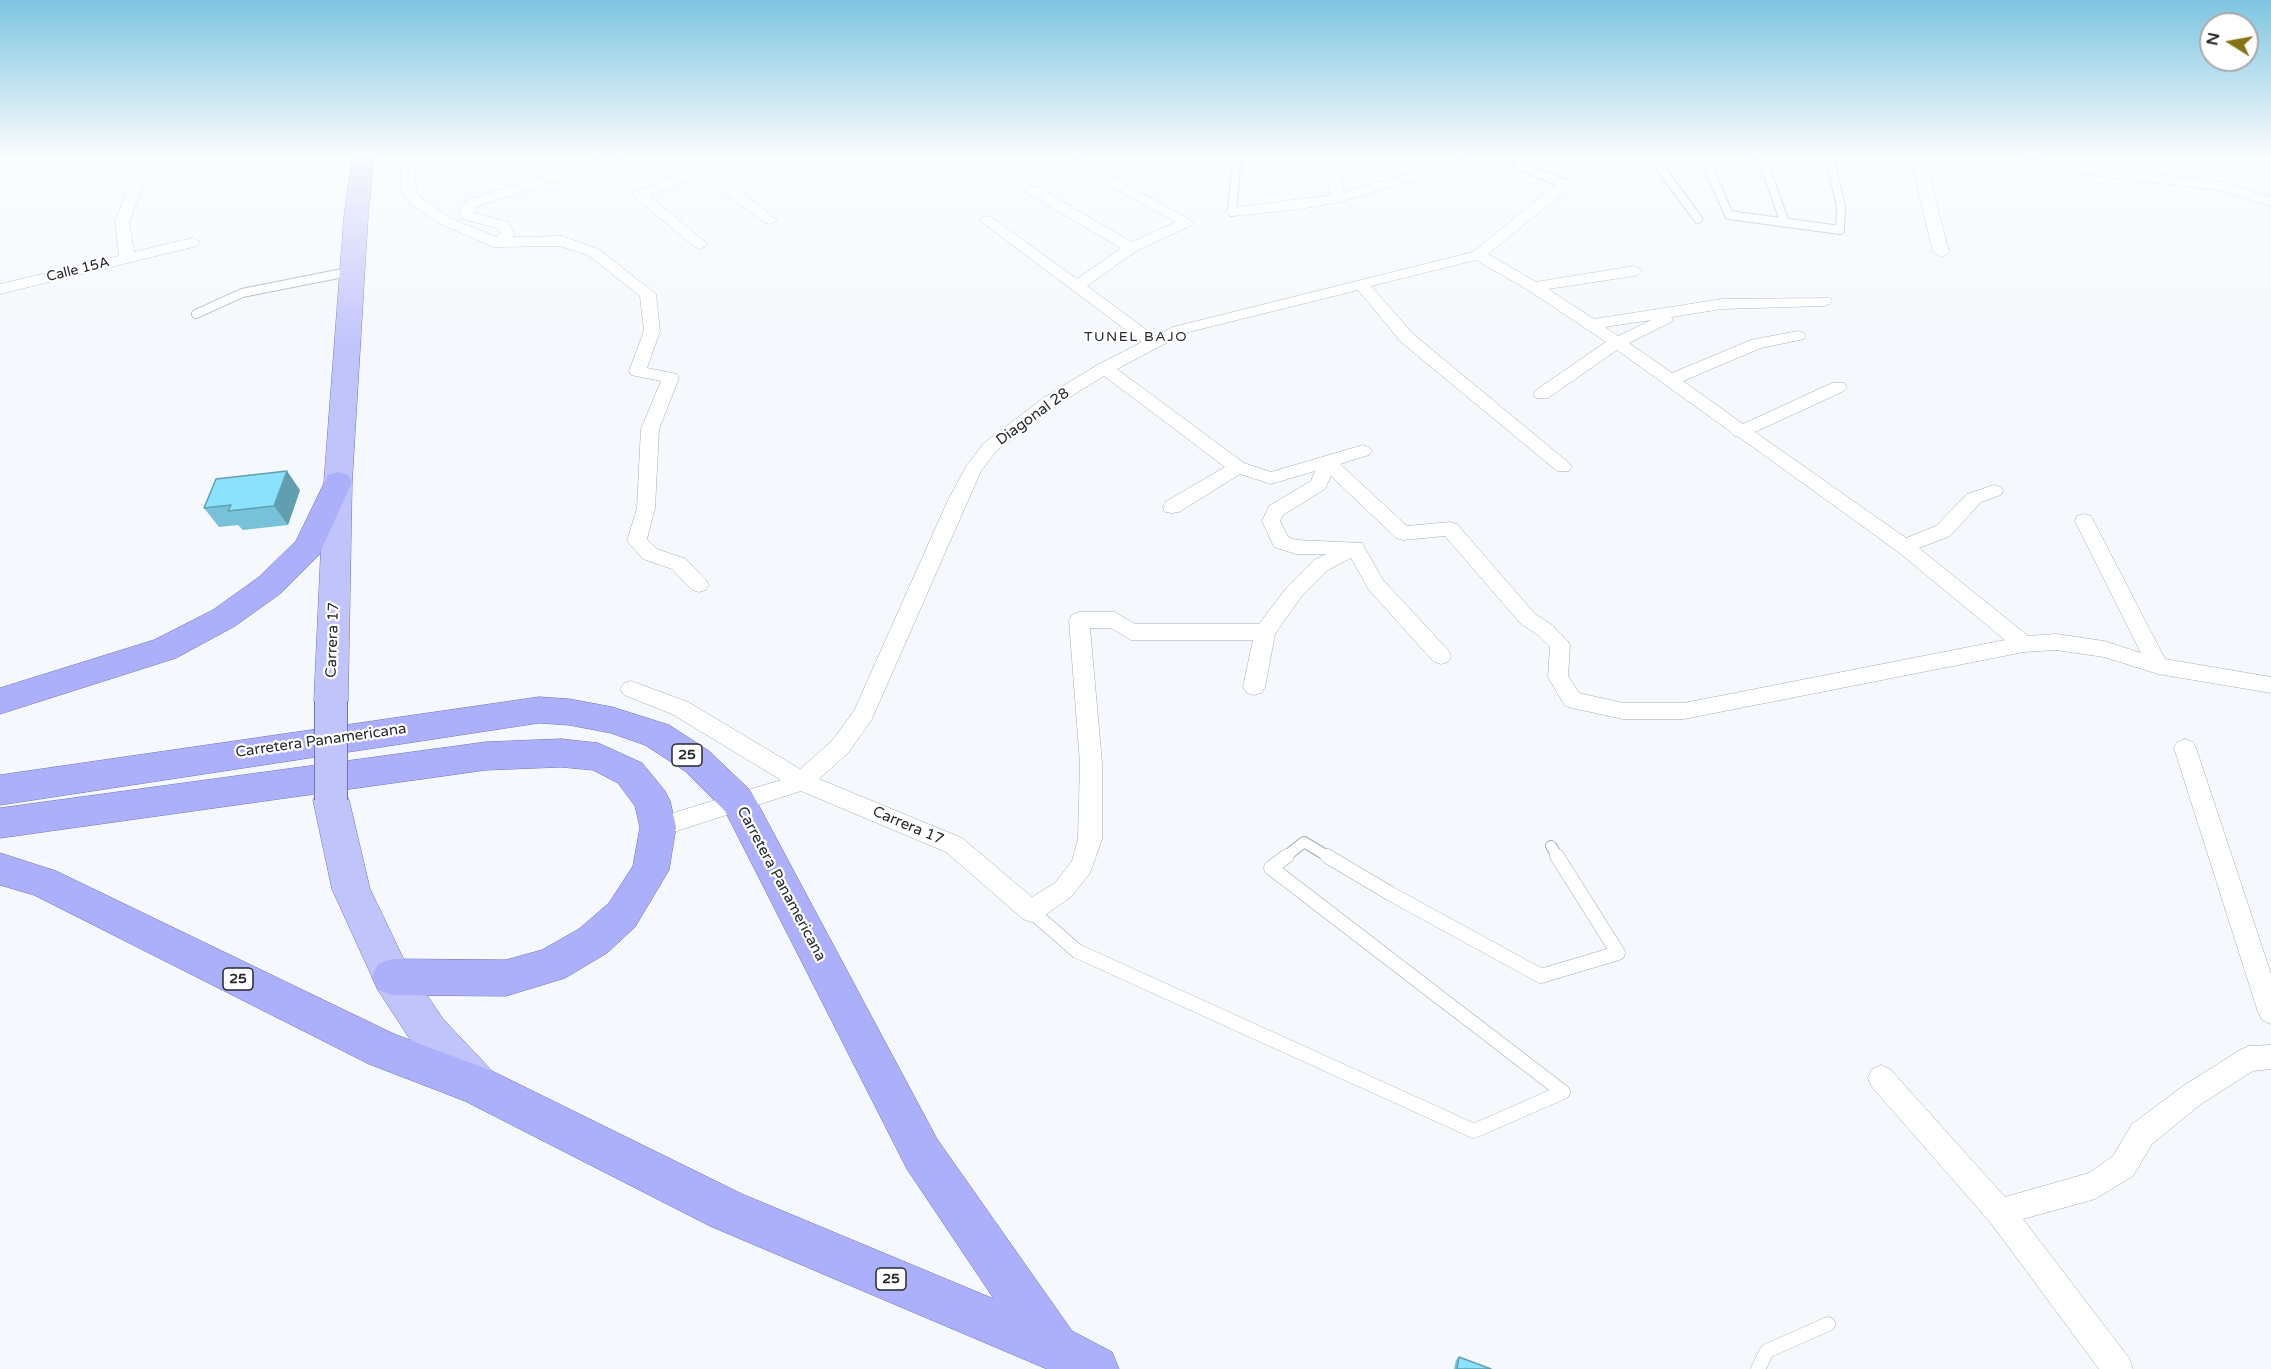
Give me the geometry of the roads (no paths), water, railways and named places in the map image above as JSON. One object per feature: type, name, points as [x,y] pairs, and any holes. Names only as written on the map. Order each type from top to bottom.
[{"type":"highway","points":[[0,701],[165,649],[224,618],[270,585],[308,547],[338,482]]},
{"type":"highway","name":"Carretera Panamericana","points":[[0,790],[539,710],[569,712],[612,720],[657,735],[697,761],[738,801],[922,1154],[1055,1348]]},
{"type":"highway","points":[[0,823],[486,756],[561,753],[598,757],[630,773],[652,801],[658,827],[651,870],[622,915],[585,946],[551,965],[506,978],[392,977]]},
{"type":"highway","name":"Carretera Panamericana","points":[[0,869],[43,882],[383,1050],[477,1085],[726,1210],[1055,1348],[1095,1369]]},
{"type":"main road","name":"Carrera 17","points":[[357,219],[338,482],[331,701],[331,800],[351,889],[392,977],[429,1032],[477,1085]]},
{"type":"street","points":[[124,219],[127,257]]},
{"type":"street","points":[[442,219],[494,242],[562,241],[593,252],[648,294],[652,331],[637,371],[671,378],[650,429],[646,508],[637,541],[650,554],[679,564],[699,585]]},
{"type":"street","points":[[479,219],[503,225],[507,233],[504,241]]},
{"type":"street","points":[[669,219],[700,244]]},
{"type":"street","points":[[1081,219],[1131,248]]},
{"type":"street","points":[[1077,286],[1131,248],[1186,222],[1180,219]]},
{"type":"street","name":"Diagonal 28","points":[[658,827],[783,789],[801,781],[840,747],[863,715],[957,500],[973,469],[990,447],[1051,401],[1105,368],[1179,330],[1478,255],[1522,219]]},
{"type":"street","points":[[1933,219],[1941,252]]},
{"type":"street","points":[[986,220],[1152,342]]},
{"type":"street","name":"Calle 15A","points":[[0,290],[127,257],[192,243]]},
{"type":"street","points":[[1478,255],[1534,287],[1591,324],[1740,432],[1904,546],[2024,644]]},
{"type":"street","points":[[1534,287],[1634,271]]},
{"type":"street","points":[[1360,283],[1407,338],[1563,467]]},
{"type":"street","points":[[1591,324],[1722,304],[1824,301]]},
{"type":"street","points":[[1542,394],[1616,343],[1684,309]]},
{"type":"street","points":[[1669,381],[1757,344],[1798,336]]},
{"type":"street","points":[[1105,368],[1238,467],[1271,478],[1363,451]]},
{"type":"street","points":[[1740,432],[1838,387]]},
{"type":"street","points":[[1327,462],[1319,485],[1276,511],[1271,521],[1281,542],[1296,547],[1355,548]]},
{"type":"street","points":[[1327,462],[1403,533],[1450,529],[1528,619],[1545,630],[1560,645],[1558,677],[1572,700],[1623,711],[1684,711],[2024,644],[2056,642],[2104,649],[2158,666],[2271,685]]},
{"type":"street","points":[[1172,507],[1238,467]]},
{"type":"street","points":[[1904,546],[1943,531],[1974,498],[1994,491]]},
{"type":"street","points":[[2084,521],[2158,666]]},
{"type":"street","points":[[1254,687],[1265,632],[1294,592],[1322,565],[1355,548]]},
{"type":"street","points":[[1355,548],[1376,585],[1441,656]]},
{"type":"street","points":[[1032,911],[1063,890],[1082,866],[1090,839],[1091,763],[1079,620],[1115,620],[1131,632],[1265,632]]},
{"type":"street","name":"Carrera 17","points":[[631,689],[680,708],[801,781],[954,845],[1032,911]]},
{"type":"street","points":[[2185,748],[2271,1011]]},
{"type":"street","points":[[2000,1212],[2095,1185],[2123,1166],[2142,1134],[2192,1095],[2248,1059],[2271,1057]]},
{"type":"street","points":[[1881,1078],[2000,1212],[2118,1369]]},
{"type":"lane","points":[[1753,219],[1840,230],[1840,219]]},
{"type":"lane","points":[[1783,219],[1785,224]]},
{"type":"lane","points":[[196,314],[242,293],[353,271]]},
{"type":"lane","points":[[1032,911],[1077,951],[1474,1131],[1563,1092],[1271,868],[1304,842],[1391,894],[1541,976],[1618,953],[1551,846]]},
{"type":"lane","points":[[1758,1369],[1767,1351],[1828,1324]]},
{"type":"district","name":"TUNEL BAJO","points":[[1136,337]]}]
